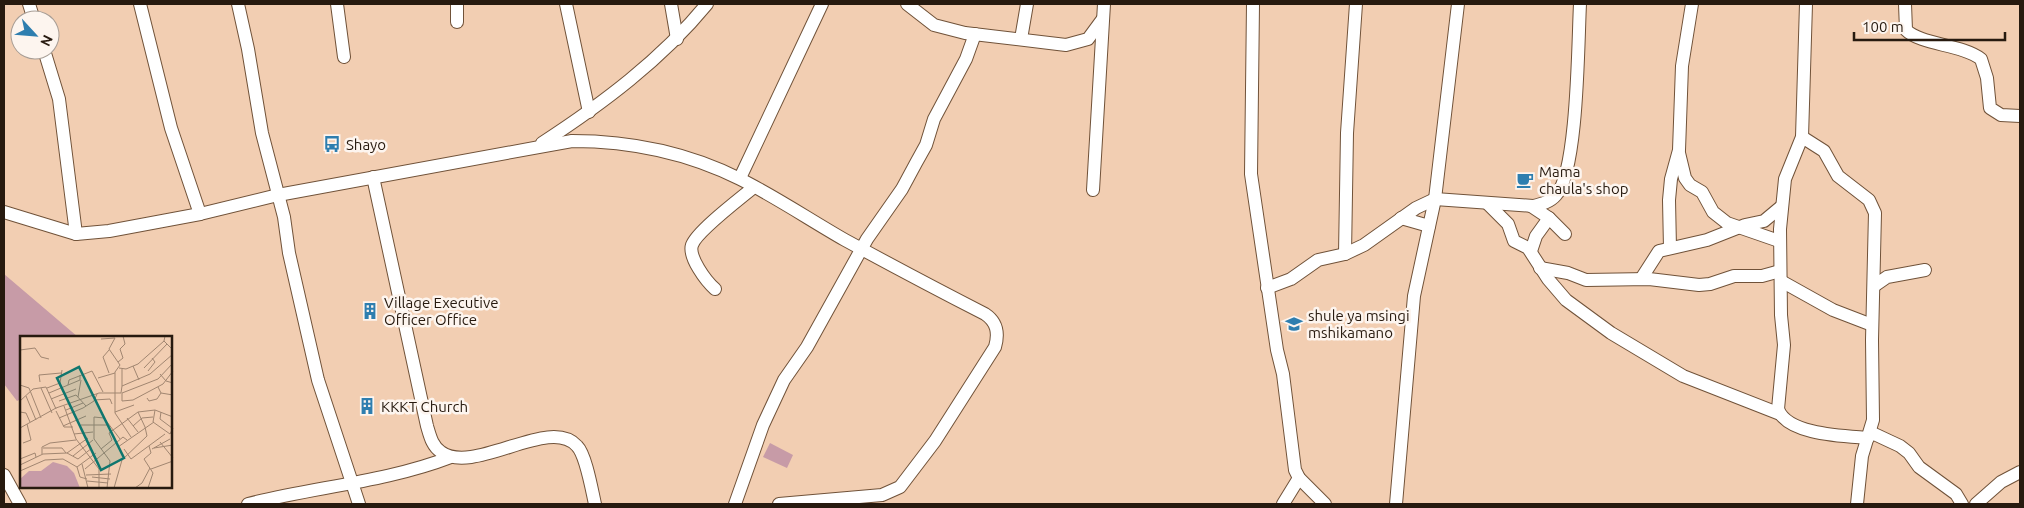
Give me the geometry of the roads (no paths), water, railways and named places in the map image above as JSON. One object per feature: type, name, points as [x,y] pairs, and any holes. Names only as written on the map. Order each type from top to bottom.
[{"type":"street","points":[[140,4],[171,128],[200,214]]},
{"type":"street","points":[[238,4],[248,49],[262,133],[278,195],[318,380],[359,504]]},
{"type":"street","points":[[337,4],[344,57]]},
{"type":"street","points":[[457,4],[457,22]]},
{"type":"street","points":[[566,4],[589,112]]},
{"type":"street","points":[[670,4],[677,39]]},
{"type":"street","points":[[538,146],[589,112],[677,39],[707,4]]},
{"type":"street","points":[[740,178],[822,4]]},
{"type":"street","points":[[1021,40],[1026,4]]},
{"type":"street","points":[[1093,190],[1104,4]]},
{"type":"street","points":[[1253,4],[1251,174],[1267,288],[1283,374],[1296,470],[1300,478],[1325,504]]},
{"type":"street","points":[[1346,254],[1346,140],[1356,4]]},
{"type":"street","points":[[1396,504],[1414,296],[1435,199],[1458,4]]},
{"type":"street","points":[[1267,288],[1291,280],[1318,260],[1346,254],[1369,242],[1401,218],[1435,199],[1530,206],[1546,203],[1557,194],[1570,161],[1580,4]]},
{"type":"street","points":[[1692,4],[1682,66],[1679,150],[1683,175],[1687,182],[1702,192],[1713,212],[1727,223],[1758,236],[1779,241]]},
{"type":"street","points":[[1780,414],[1779,395],[1784,345],[1779,241],[1785,179],[1802,137],[1806,4]]},
{"type":"street","points":[[1905,4],[1906,30],[1915,36],[1969,52],[1981,59],[1987,78],[1990,108],[2001,115],[2020,116]]},
{"type":"street","points":[[911,5],[934,25],[965,33],[1066,45],[1088,40],[1102,20]]},
{"type":"street","points":[[735,504],[758,439],[781,386],[791,368],[807,347],[862,249],[916,164],[926,145],[934,119],[966,59],[975,34]]},
{"type":"street","points":[[47,60],[59,99],[76,234]]},
{"type":"street","points":[[1802,137],[1824,151],[1838,176],[1874,206],[1873,420],[1862,456],[1857,504]]},
{"type":"street","points":[[4,212],[76,234],[109,231],[200,214],[278,195],[572,141],[642,146],[676,155],[740,178],[862,249],[991,318],[997,329],[997,341],[953,414],[900,487],[882,495],[779,504]]},
{"type":"street","points":[[1670,248],[1669,200],[1671,179],[1679,150]]},
{"type":"street","points":[[374,177],[427,426],[432,442],[439,451],[450,457]]},
{"type":"street","points":[[715,289],[701,273],[692,252],[693,244],[703,231],[754,187]]},
{"type":"street","points":[[1487,203],[1508,224],[1514,241],[1531,252],[1540,268],[1566,300],[1610,333],[1683,376],[1780,414],[1794,425],[1821,434],[1869,435],[1900,446],[1909,453],[1919,467],[1956,494],[1962,504]]},
{"type":"street","points":[[1530,206],[1549,218],[1565,234]]},
{"type":"street","points":[[1641,279],[1659,251],[1707,240],[1739,227],[1768,219],[1782,206]]},
{"type":"street","points":[[1401,218],[1430,226]]},
{"type":"street","points":[[1531,252],[1536,236],[1549,218]]},
{"type":"street","points":[[1540,268],[1590,280],[1641,279],[1699,285],[1710,284],[1734,276],[1781,276],[1833,310],[1872,325]]},
{"type":"street","points":[[1874,286],[1887,277],[1925,270]]},
{"type":"street","points":[[254,504],[429,465],[450,457],[467,457],[554,437],[568,439],[579,447],[595,504]]},
{"type":"street","points":[[1976,504],[2001,482],[2020,472]]},
{"type":"street","points":[[4,476],[20,504]]},
{"type":"street","points":[[1283,504],[1300,478]]},
{"type":"place","name":"Shayo","points":[[332,144]]},
{"type":"place","name":"Mama chaula's shop","points":[[1525,180]]},
{"type":"place","name":"Village Executive Officer Office","points":[[370,311]]},
{"type":"place","name":"shule ya msingi mshikamano","points":[[1294,324]]},
{"type":"place","name":"KKKT Church","points":[[367,406]]}]
